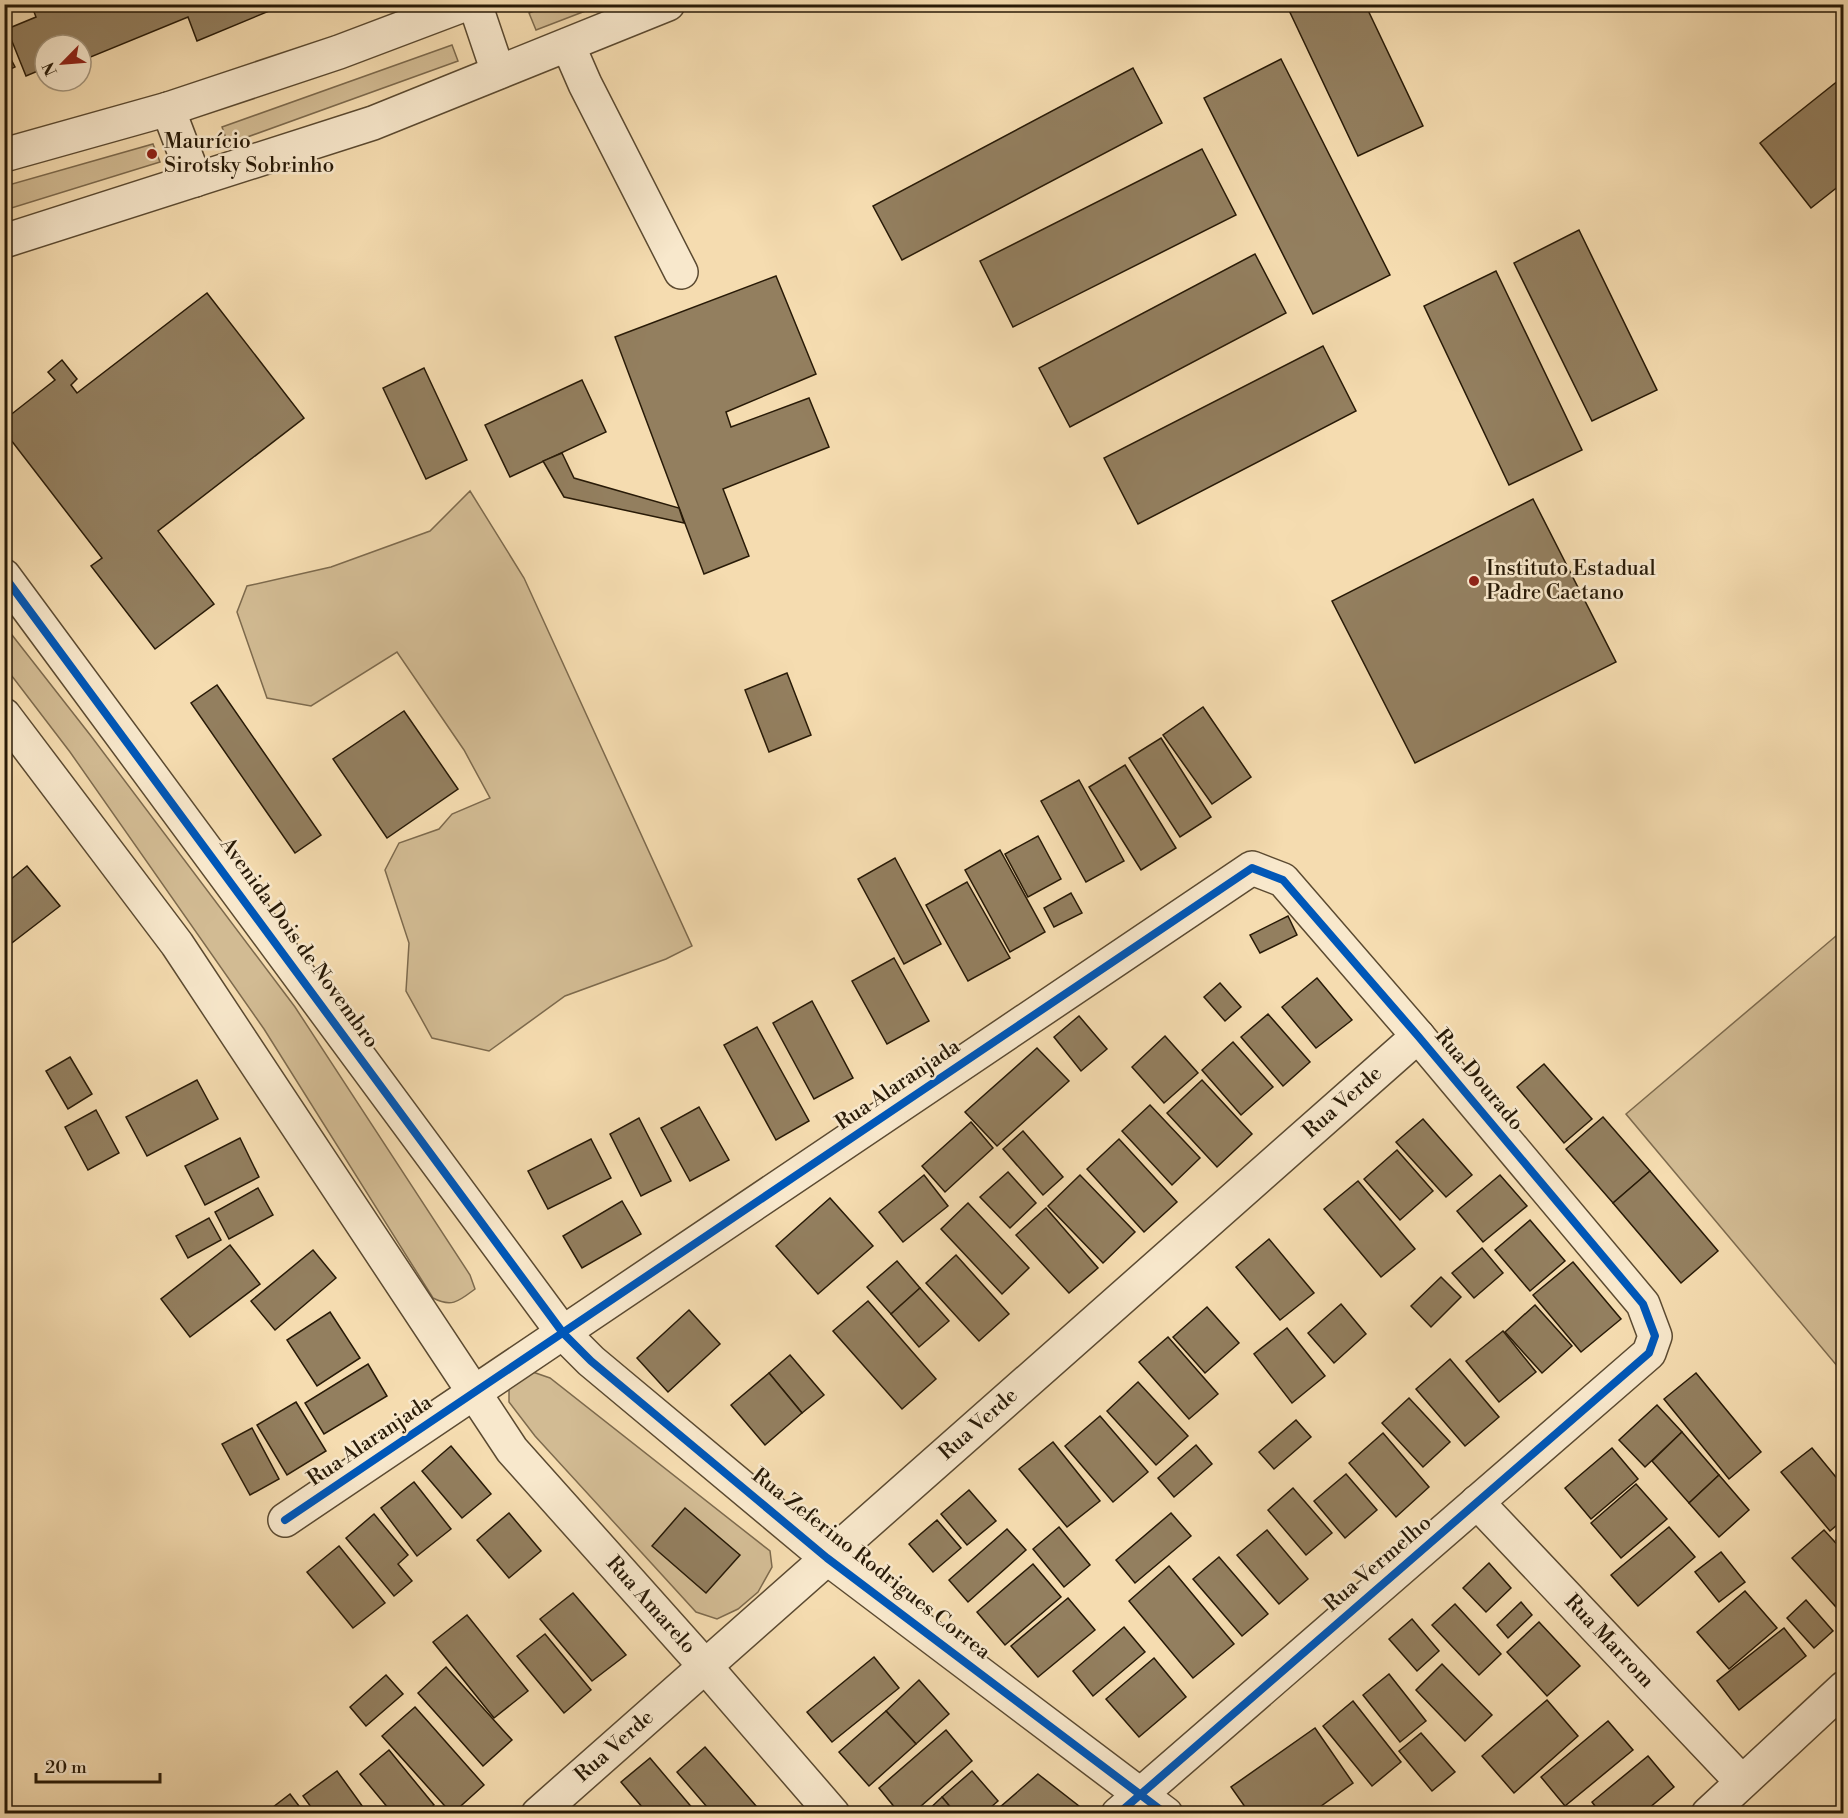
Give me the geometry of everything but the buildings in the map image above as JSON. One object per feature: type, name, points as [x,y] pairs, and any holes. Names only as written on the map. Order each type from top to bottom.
[{"type":"street","points":[[4,155],[168,109],[339,52],[466,4]]},
{"type":"street","points":[[475,4],[498,72]]},
{"type":"street","points":[[4,241],[373,123],[668,4]]},
{"type":"street","points":[[568,45],[585,84],[681,272]]},
{"type":"street","points":[[168,109],[195,180]]},
{"type":"street","name":"Avenida Dois de Novembro","points":[[4,576],[563,1333]]},
{"type":"street","points":[[4,715],[177,944],[475,1392]]},
{"type":"street","name":"Rua Alaranjada","points":[[285,1520],[1252,868]]},
{"type":"street","name":"Rua Dourado","points":[[1252,868],[1283,880],[1418,1036],[1644,1304],[1655,1336]]},
{"type":"street","name":"Rua Verde","points":[[538,1814],[1418,1036]]},
{"type":"street","name":"Rua Zeferino Rodrigues Correa","points":[[563,1333],[591,1360],[827,1558],[1141,1807]]},
{"type":"street","name":"Rua Vermelho","points":[[1141,1807],[1477,1502],[1649,1353],[1655,1336]]},
{"type":"street","name":"Rua Amarelo","points":[[475,1392],[512,1450],[705,1666],[833,1814]]},
{"type":"street","name":"Rua Marrom","points":[[1477,1502],[1742,1782]]},
{"type":"street","points":[[1708,1814],[1844,1688]]},
{"type":"shaded area","points":[[550,5],[601,5],[536,30],[529,13]]},
{"type":"shaded area","points":[[452,45],[458,61],[228,144],[222,127]]},
{"type":"shaded area","points":[[153,144],[160,162],[5,210],[5,186]]},
{"type":"shaded area","points":[[470,491],[524,578],[692,946],[666,959],[565,996],[489,1051],[432,1038],[406,991],[409,943],[385,870],[399,843],[439,829],[452,814],[490,798],[464,750],[397,652],[311,706],[267,698],[237,612],[247,586],[331,567],[430,531]]},
{"type":"shaded area","points":[[5,626],[91,736],[295,1007],[470,1275],[475,1289],[464,1297],[450,1303],[433,1298],[264,1029],[70,752],[5,667]]},
{"type":"shaded area","points":[[1843,930],[1843,1373],[1626,1114]]},
{"type":"shaded area","points":[[527,1370],[550,1378],[770,1551],[772,1567],[758,1592],[738,1609],[717,1619],[696,1612],[535,1436],[509,1402],[509,1383]]},
{"type":"cycle path","points":[[4,576],[563,1333],[591,1361],[827,1558],[1166,1814]]},
{"type":"cycle path","points":[[285,1520],[1252,868],[1283,880],[1418,1036],[1643,1304],[1655,1336],[1649,1353],[1118,1814]]},
{"type":"place","name":"Maurício Sirotsky Sobrinho","points":[[152,154]]},
{"type":"place","name":"Instituto Estadual Padre Caetano","points":[[1474,581]]}]
